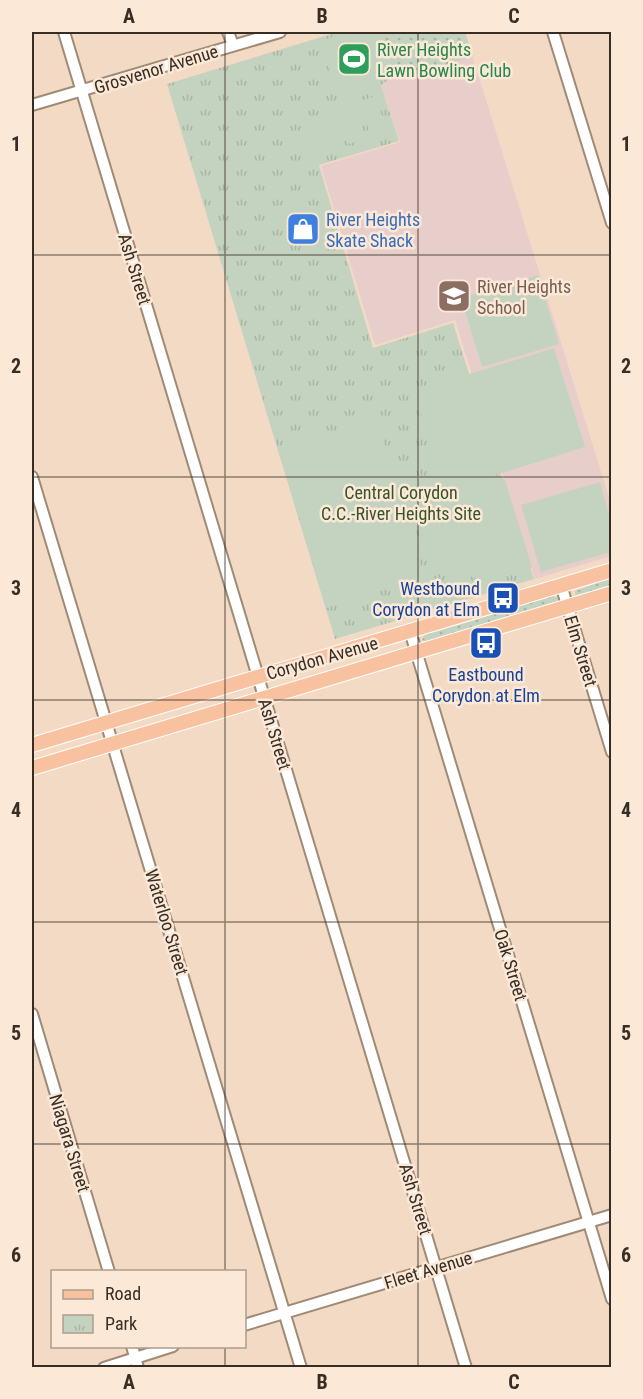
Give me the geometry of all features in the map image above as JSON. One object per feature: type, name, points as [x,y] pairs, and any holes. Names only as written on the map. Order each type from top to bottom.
[{"type":"main road","name":"Corydon Avenue","points":[[32,745],[612,570]]},
{"type":"main road","name":"Corydon Avenue","points":[[32,768],[612,593]]},
{"type":"street","name":"Ash Street","points":[[63,32],[466,1368]]},
{"type":"street","points":[[228,32],[232,45]]},
{"type":"street","name":"Grosvenor Avenue","points":[[32,105],[280,32]]},
{"type":"street","points":[[553,32],[612,223]]},
{"type":"street","name":"Waterloo Street","points":[[32,477],[301,1368]]},
{"type":"street","name":"Elm Street","points":[[561,585],[612,752]]},
{"type":"street","name":"Oak Street","points":[[410,631],[612,1299]]},
{"type":"street","name":"Niagara Street","points":[[32,1014],[108,1270]]},
{"type":"street","name":"Fleet Avenue","points":[[246,1324],[612,1215]]},
{"type":"street","points":[[132,1348],[137,1363]]},
{"type":"street","points":[[104,1368],[137,1363],[171,1348]]},
{"type":"shaded area","name":"River Heights School","points":[[379,32],[465,32],[611,504],[611,556],[535,579],[455,320],[375,345],[321,166],[400,142],[381,84],[393,77]]},
{"type":"green space","name":"Central Corydon C.C.-River Heights Site","points":[[338,32],[379,32],[393,77],[381,85],[399,141],[319,165],[373,348],[453,323],[534,579],[335,639],[167,84]]},
{"type":"green space","name":"River Heights Lawn Bowling Club","points":[[350,32],[373,32],[387,77],[336,93],[320,41]]},
{"type":"green space","points":[[379,32],[465,32],[473,56],[412,76],[410,71],[393,77]]},
{"type":"green space","points":[[376,96],[387,132],[371,138],[360,101]]},
{"type":"green space","points":[[354,103],[365,139],[349,144],[337,108]]},
{"type":"green space","points":[[332,110],[343,146],[330,150],[319,114]]},
{"type":"green space","points":[[314,116],[325,152],[312,155],[301,120]]},
{"type":"green space","points":[[538,275],[559,344],[482,367],[461,298]]},
{"type":"green space","points":[[554,348],[585,447],[445,491],[414,391]]},
{"type":"green space","points":[[377,419],[424,578],[326,608],[279,449]]},
{"type":"green space","points":[[501,477],[505,480],[532,567],[511,576],[490,579],[471,577],[453,570],[438,559],[426,544],[416,525],[411,503]]},
{"type":"green space","points":[[600,482],[611,522],[611,552],[541,572],[521,505]]},
{"type":"green space","points":[[611,578],[611,588],[579,597],[575,594],[575,591]]},
{"type":"green space","points":[[553,596],[558,598],[557,603],[427,643],[422,640],[425,634]]},
{"type":"place","name":"River Heights Lawn Bowling Club","points":[[354,59]]},
{"type":"place","name":"River Heights Skate Shack","points":[[303,229]]},
{"type":"place","name":"River Heights School","points":[[454,296]]},
{"type":"place","name":"Westbound Corydon at Elm","points":[[503,598]]},
{"type":"place","name":"Eastbound Corydon at Elm","points":[[486,643]]}]
